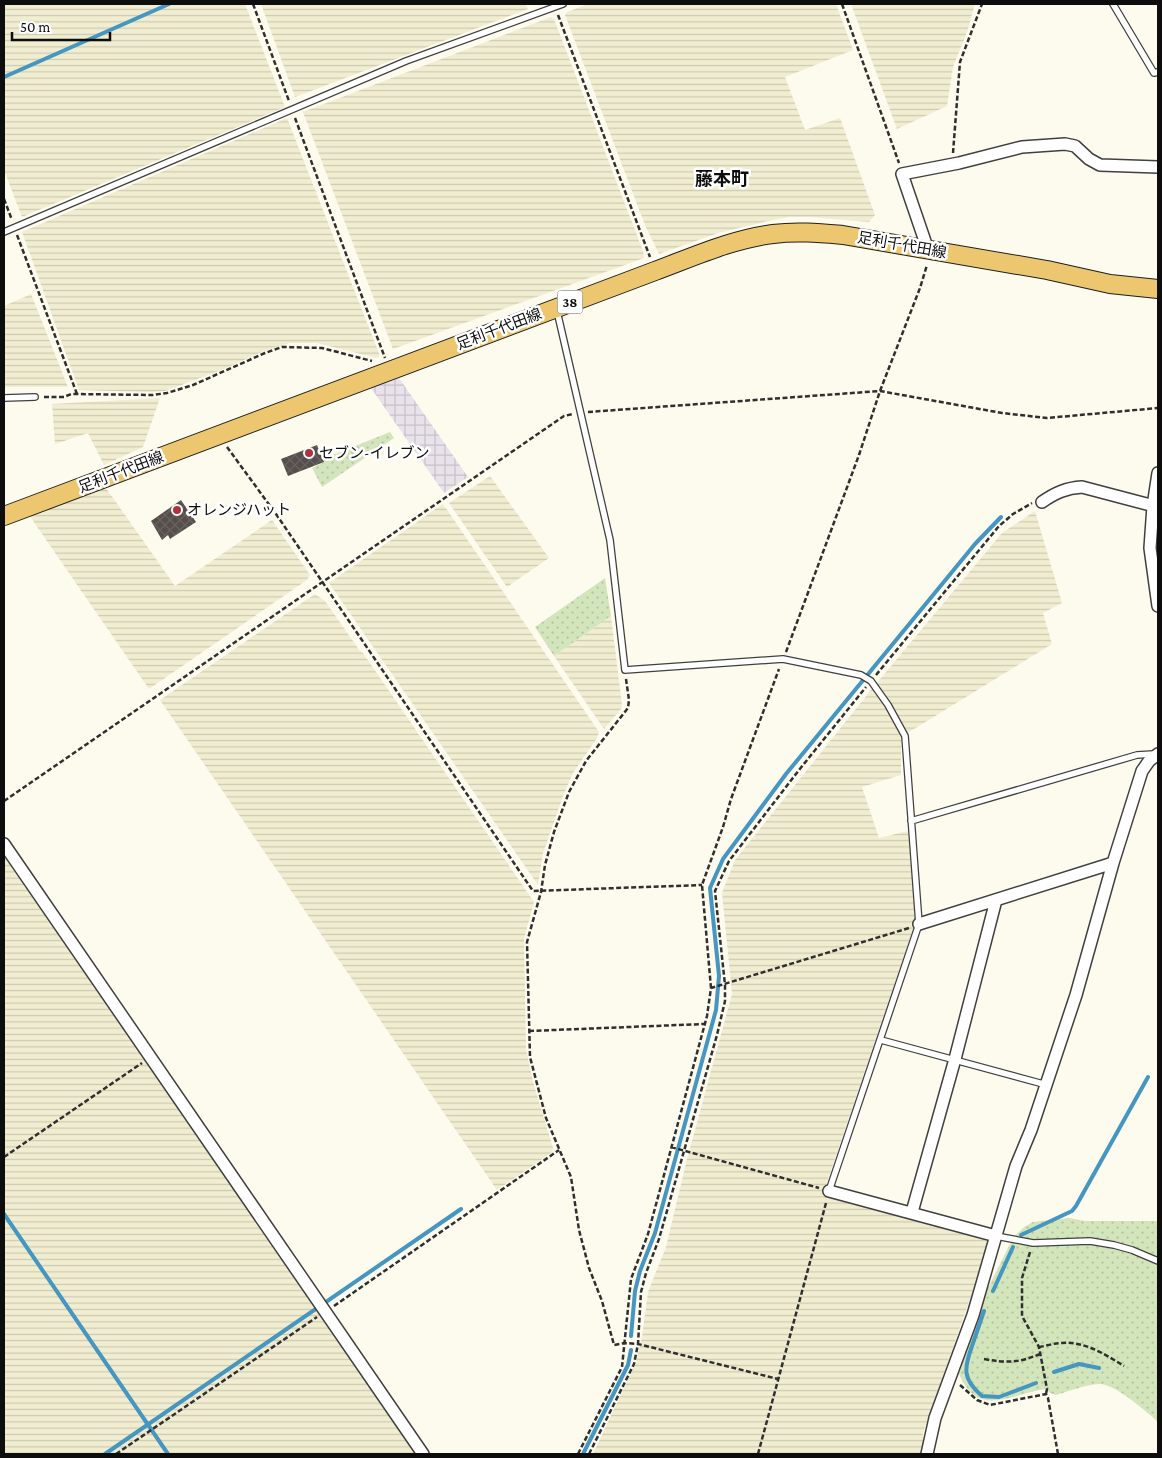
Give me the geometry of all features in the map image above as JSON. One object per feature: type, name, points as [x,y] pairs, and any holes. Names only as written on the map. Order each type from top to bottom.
[{"type":"main road","name":"足利千代田線","points":[[4,516],[220,434],[388,366],[721,246],[772,234],[843,235],[1047,270],[1110,284],[1158,289]]},
{"type":"street","points":[[928,250],[902,174],[1022,147],[1065,144],[1075,146],[1089,159],[1100,165],[1158,167]]},
{"type":"street","points":[[1158,473],[1156,506],[1150,548],[1158,606]]},
{"type":"street","points":[[1042,502],[1056,493],[1082,487],[1156,506]]},
{"type":"street","points":[[927,1454],[935,1418],[972,1315],[1016,1166],[1047,1085],[1076,995],[1113,863],[1142,772],[1149,761],[1158,754]]},
{"type":"street","points":[[4,844],[423,1454]]},
{"type":"street","points":[[920,924],[1113,863]]},
{"type":"street","points":[[912,1212],[956,1059],[996,900]]},
{"type":"street","points":[[829,1190],[996,1236]]},
{"type":"lane","points":[[4,232],[406,61],[563,4]]},
{"type":"lane","points":[[1113,4],[1154,73],[1158,72]]},
{"type":"lane","points":[[555,307],[610,540],[625,670],[783,659],[861,675],[871,681],[888,705],[904,736],[920,924],[829,1190]]},
{"type":"lane","points":[[4,398],[35,397]]},
{"type":"lane","points":[[911,822],[1137,755],[1158,754]]},
{"type":"lane","points":[[881,1040],[1047,1085]]},
{"type":"lane","points":[[996,1236],[1033,1243],[1090,1241],[1132,1250],[1158,1261]]},
{"type":"path","points":[[253,4],[388,366]]},
{"type":"path","points":[[842,4],[902,174]]},
{"type":"path","points":[[954,162],[953,150],[960,62],[982,4]]},
{"type":"path","points":[[555,7],[655,271]]},
{"type":"path","points":[[4,199],[77,394]]},
{"type":"path","points":[[578,1454],[622,1367],[631,1279],[648,1234],[704,1024],[711,988],[702,885],[738,781],[859,455],[880,391],[920,288],[927,265],[928,250]]},
{"type":"path","points":[[35,397],[77,394],[167,394],[193,385],[265,352],[282,347],[322,348],[388,366]]},
{"type":"path","points":[[4,801],[564,416],[581,413],[880,391],[1002,413],[1047,418],[1158,408]]},
{"type":"path","points":[[220,434],[533,891],[702,885]]},
{"type":"path","points":[[590,1454],[634,1364],[638,1344],[641,1292],[659,1239],[716,1036],[724,1001],[725,985],[715,891],[729,861],[799,770],[999,526],[1030,503],[1042,502]]},
{"type":"path","points":[[625,670],[629,700],[628,708],[586,761],[569,792],[552,840],[545,865],[541,892],[526,942],[530,1057],[546,1118],[571,1177],[579,1230],[589,1268],[602,1300],[614,1345],[625,1343],[638,1344],[778,1379]]},
{"type":"path","points":[[711,988],[920,924]]},
{"type":"path","points":[[529,1031],[704,1024]]},
{"type":"path","points":[[4,1157],[151,1057]]},
{"type":"path","points":[[671,1148],[829,1190],[758,1454]]},
{"type":"path","points":[[116,1454],[326,1312],[559,1150]]},
{"type":"path","points":[[1033,1243],[1022,1278],[1022,1316],[1039,1348],[1058,1454]]},
{"type":"path","points":[[1039,1348],[1064,1342],[1084,1346],[1100,1352],[1124,1366]]},
{"type":"path","points":[[984,1359],[1001,1362],[1024,1361],[1040,1354]]},
{"type":"path","points":[[951,1376],[977,1400],[990,1405],[1046,1394]]},
{"type":"shaded area","points":[[4,4],[245,4],[285,107],[22,217],[4,170]]},
{"type":"shaded area","points":[[261,4],[526,4],[528,9],[295,97]]},
{"type":"shaded area","points":[[588,4],[836,4],[853,50],[785,77],[805,130],[840,118],[875,215],[869,222],[789,217],[718,233],[659,254],[645,225],[565,15],[567,12]]},
{"type":"shaded area","points":[[851,4],[975,4],[967,32],[953,67],[947,106],[897,129]]},
{"type":"shaded area","points":[[551,17],[554,19],[643,251],[644,258],[393,349],[303,112]]},
{"type":"shaded area","points":[[287,118],[380,356],[377,358],[317,343],[290,343],[264,351],[224,369],[165,391],[79,390],[22,232]]},
{"type":"shaded area","points":[[31,294],[68,387],[4,387],[4,306]]},
{"type":"shaded area","points":[[399,378],[468,477],[444,493],[371,388]]},
{"type":"shaded area","points":[[160,398],[143,447],[104,465],[88,433],[55,444],[52,404]]},
{"type":"shaded area","points":[[490,476],[549,558],[507,587],[449,503]]},
{"type":"shaded area","points":[[106,488],[175,586],[272,520],[310,575],[307,580],[149,689],[29,515]]},
{"type":"shaded area","points":[[443,504],[599,732],[597,738],[573,773],[563,796],[543,853],[538,885],[329,583]]},
{"type":"shaded area","points":[[1035,511],[1062,603],[1043,613],[1052,644],[901,737],[901,775],[862,787],[879,838],[908,831],[916,921],[823,1194],[990,1242],[923,1433],[923,1454],[593,1454],[636,1362],[642,1337],[648,1292],[666,1247],[686,1163],[732,994],[722,893],[735,860],[871,690],[1002,533]]},
{"type":"shaded area","points":[[315,594],[325,601],[363,653],[534,902],[524,939],[526,1049],[533,1082],[553,1148],[551,1153],[497,1190],[160,700]]},
{"type":"shaded area","points":[[611,616],[622,705],[621,709],[604,729],[554,656]]},
{"type":"shaded area","points":[[4,854],[418,1454],[4,1454]]},
{"type":"green space","points":[[390,432],[394,438],[322,487],[312,468],[324,462],[323,459]]},
{"type":"green space","points":[[605,578],[611,616],[554,656],[535,627]]},
{"type":"green space","points":[[1069,1218],[1085,1221],[1158,1221],[1158,1422],[1130,1399],[1105,1385],[1099,1384],[1077,1388],[1056,1395],[1046,1389],[1008,1398],[986,1400],[976,1396],[967,1388],[959,1374],[984,1296],[1017,1234],[1033,1222]]},
{"type":"building","points":[[317,445],[324,462],[288,476],[281,459]]},
{"type":"building","name":"オレンジハット","points":[[181,500],[196,522],[170,539],[168,535],[162,540],[151,521]]},
{"type":"waterway","points":[[4,77],[169,4]]},
{"type":"waterway","points":[[631,1336],[635,1291],[640,1271],[655,1233],[716,1010],[719,976],[710,888],[723,859],[786,774],[975,544],[1001,517]]},
{"type":"waterway","points":[[1021,1235],[1072,1211],[1148,1077]]},
{"type":"waterway","points":[[105,1454],[461,1209]]},
{"type":"waterway","points":[[4,1214],[168,1454]]},
{"type":"waterway","points":[[993,1291],[1013,1247]]},
{"type":"waterway","points":[[984,1311],[967,1361],[966,1373],[971,1384],[982,1396],[999,1397],[1036,1383]]},
{"type":"waterway","points":[[583,1454],[628,1365],[631,1350]]},
{"type":"waterway","points":[[1054,1372],[1079,1364],[1099,1368]]},
{"type":"place","name":"セブン-イレブン","points":[[309,453]]},
{"type":"place","name":"オレンジハット","points":[[177,510]]},
{"type":"district","name":"藤本町","points":[[722,179]]}]
